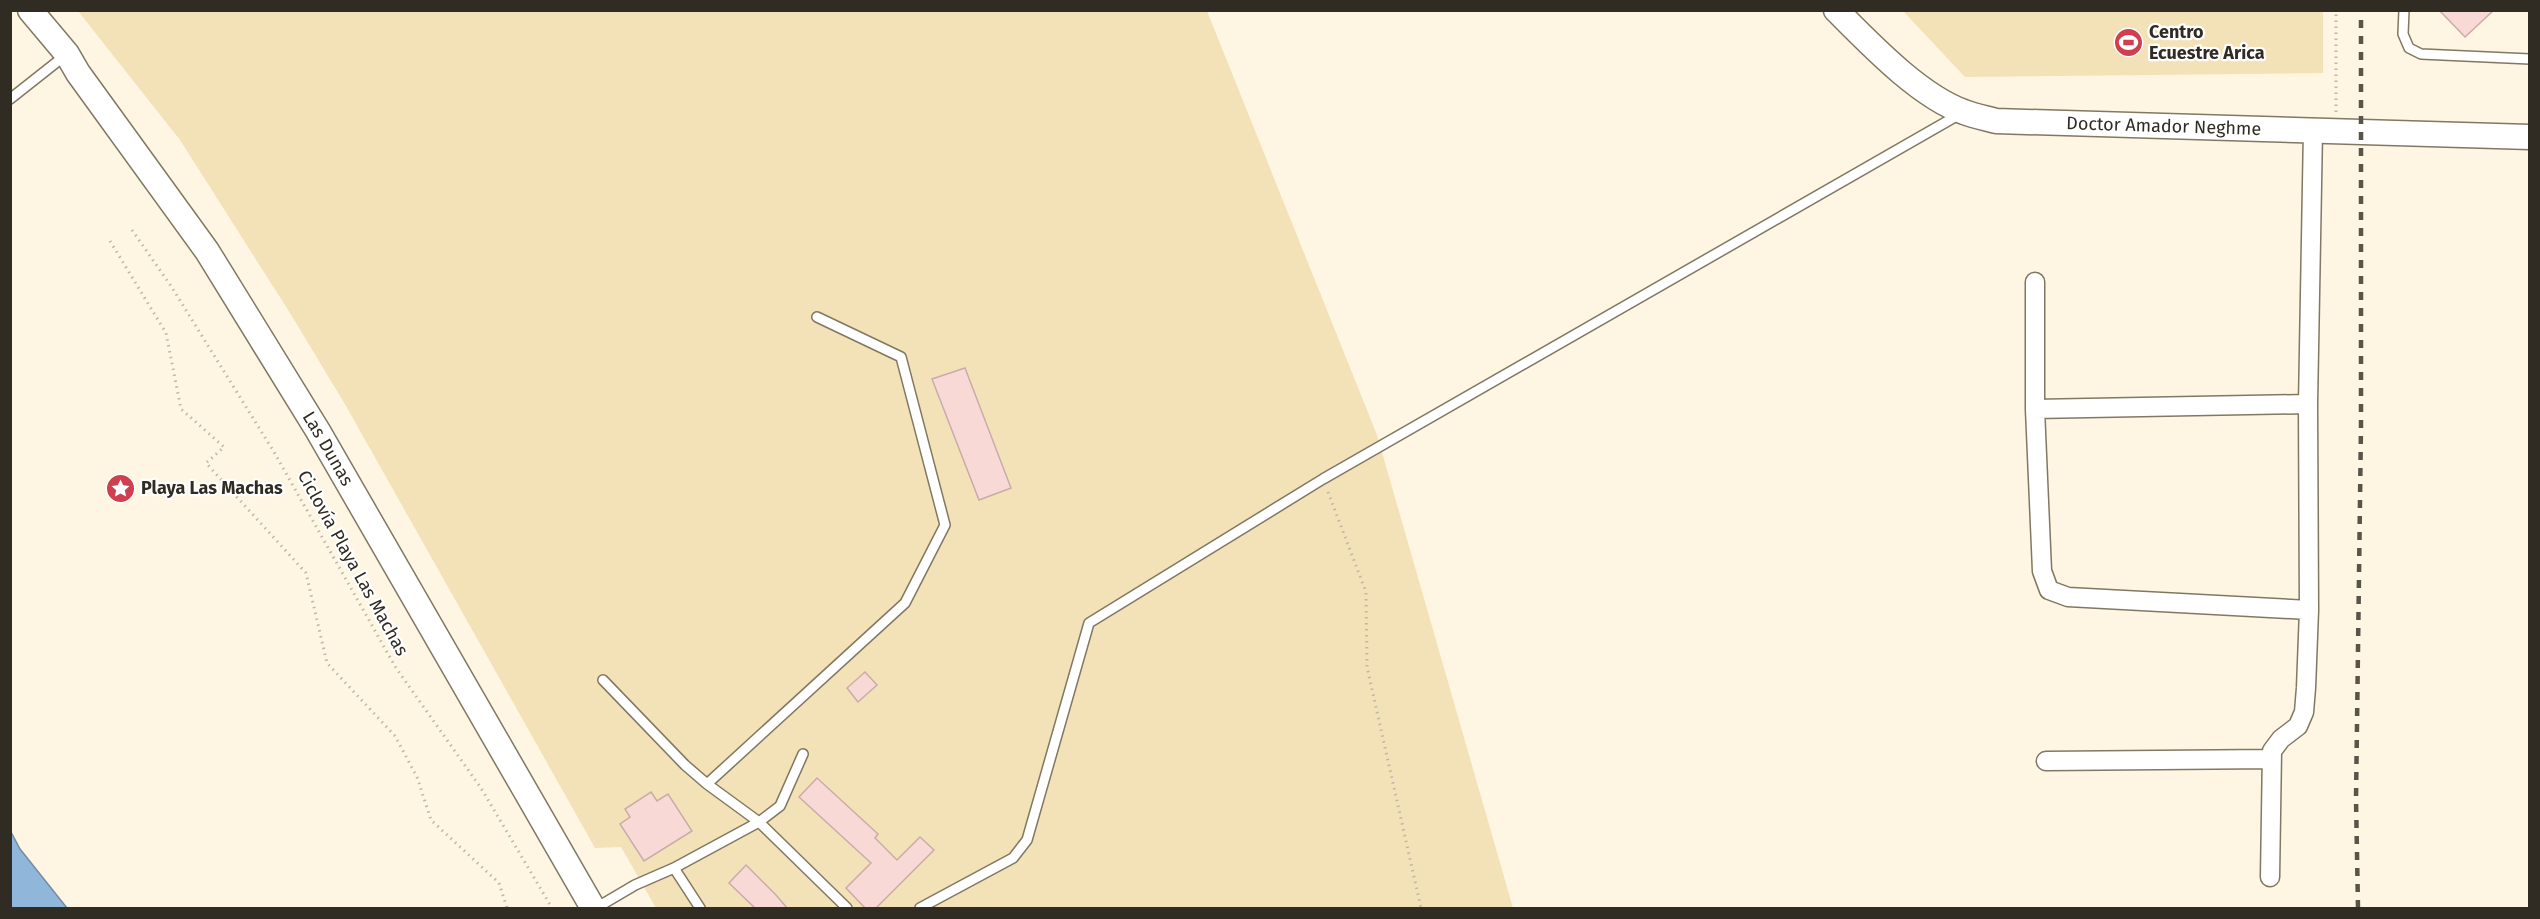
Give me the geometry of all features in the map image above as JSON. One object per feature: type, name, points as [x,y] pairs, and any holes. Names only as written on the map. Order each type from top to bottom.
[{"type":"main road","name":"Las Dunas","points":[[30,10],[67,54],[78,73],[207,251],[324,441],[594,909]]},
{"type":"main road","name":"Doctor Amador Neghme","points":[[1836,10],[1885,59],[1927,92],[1963,112],[1996,120],[2529,137]]},
{"type":"street","points":[[2270,877],[2272,750],[2281,739],[2298,726],[2304,712],[2310,610],[2308,404],[2325,131]]},
{"type":"street","points":[[2035,282],[2035,409],[2042,571],[2049,590],[2068,597],[2310,610]]},
{"type":"street","points":[[2035,409],[2308,404]]},
{"type":"street","points":[[2046,761],[2271,759]]},
{"type":"lane","points":[[2404,10],[2403,34],[2409,48],[2421,54],[2529,59]]},
{"type":"lane","points":[[10,99],[67,54]]},
{"type":"lane","points":[[920,909],[1013,858],[1027,840],[1089,623],[1323,479],[1963,112]]},
{"type":"lane","points":[[707,784],[905,603],[945,525],[901,357],[817,318]]},
{"type":"lane","points":[[603,680],[685,765],[759,822],[847,909]]},
{"type":"lane","points":[[594,909],[635,885],[674,868],[759,822],[780,806],[803,754]]},
{"type":"lane","points":[[674,868],[700,909]]},
{"type":"path","points":[[2325,131],[2336,10]]},
{"type":"path","name":"Ciclovía Playa Las Machas","points":[[132,230],[171,286],[274,452],[396,668],[481,788],[552,909]]},
{"type":"path","points":[[110,241],[166,333],[181,409],[224,447],[206,463],[306,573],[327,663],[395,736],[417,777],[431,820],[499,884],[507,909]]},
{"type":"path","points":[[1323,479],[1366,592],[1367,667],[1421,909]]},
{"type":"shaded area","points":[[78,11],[1207,11],[1377,435],[1513,908],[656,908],[621,847],[595,848],[346,406],[290,313],[180,140]]},
{"type":"shaded area","name":"Centro Ecuestre Arica","points":[[1903,11],[2323,11],[2323,73],[1965,77]]},
{"type":"water","points":[[11,832],[20,849],[67,908],[11,908]]},
{"type":"building","points":[[2439,10],[2494,10],[2465,37]]},
{"type":"building","points":[[965,368],[1011,488],[979,500],[932,379]]},
{"type":"building","points":[[865,672],[877,685],[858,702],[847,688]]},
{"type":"building","points":[[817,778],[878,834],[875,838],[897,860],[920,837],[934,850],[875,909],[866,909],[846,888],[871,863],[799,797]]},
{"type":"building","points":[[651,792],[657,801],[668,794],[692,831],[644,861],[620,824],[630,817],[625,809]]},
{"type":"building","points":[[746,865],[788,909],[756,909],[729,883]]},
{"type":"railway","points":[[2358,908],[2356,799],[2361,426],[2361,10]]},
{"type":"place","name":"Centro Ecuestre Arica","points":[[2128,42]]},
{"type":"place","name":"Playa Las Machas","points":[[120,488]]}]
